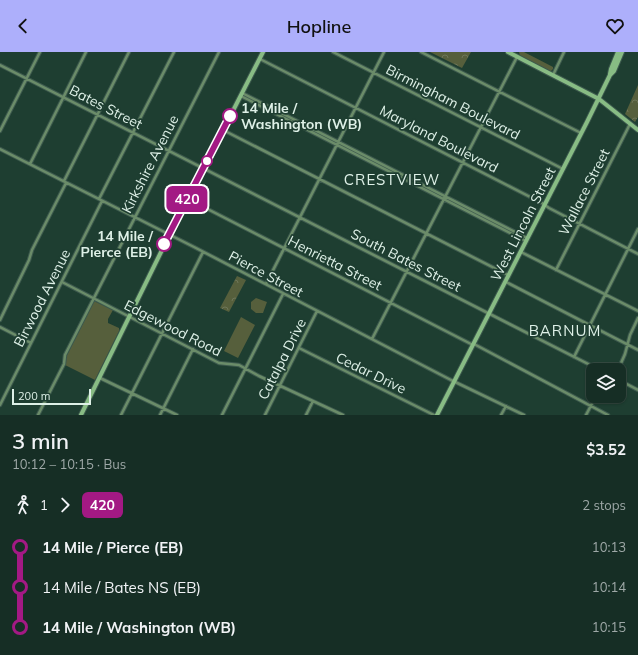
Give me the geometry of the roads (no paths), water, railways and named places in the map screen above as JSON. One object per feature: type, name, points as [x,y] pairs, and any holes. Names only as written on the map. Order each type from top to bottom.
[{"type":"main road","points":[[81,415],[169,235],[263,52]]},
{"type":"main road","points":[[508,52],[516,54],[599,99],[638,130]]},
{"type":"main road","name":"West Lincoln Street","points":[[436,415],[582,134],[610,75],[614,71],[618,52]]},
{"type":"main road","name":"West Lincoln Street","points":[[617,59],[622,52]]},
{"type":"street","points":[[0,131],[40,52]]},
{"type":"street","points":[[30,164],[86,52]]},
{"type":"street","points":[[0,320],[29,260],[32,250],[129,52]]},
{"type":"street","name":"Birwood Avenue","points":[[0,405],[62,282],[133,132],[174,52]]},
{"type":"street","name":"Kirkshire Avenue","points":[[38,415],[63,365],[65,355],[219,52]]},
{"type":"street","name":"Birmingham Boulevard","points":[[333,52],[563,169]]},
{"type":"street","points":[[266,284],[384,52]]},
{"type":"street","points":[[421,52],[582,134]]},
{"type":"street","points":[[553,74],[564,52]]},
{"type":"street","points":[[372,340],[499,92],[516,54]]},
{"type":"street","name":"Maryland Boulevard","points":[[259,59],[463,162],[638,254]]},
{"type":"street","name":"Bates Street","points":[[0,65],[204,168]]},
{"type":"street","points":[[241,94],[527,240]]},
{"type":"street","name":"Wallace Street","points":[[556,270],[631,123]]},
{"type":"street","points":[[223,130],[509,276]]},
{"type":"street","name":"Pierce Street","points":[[0,149],[266,284],[454,382],[524,415]]},
{"type":"street","name":"South Bates Street","points":[[204,168],[586,363]]},
{"type":"street","name":"Henrietta Street","points":[[188,199],[608,415]]},
{"type":"street","points":[[574,357],[638,228]]},
{"type":"street","points":[[121,415],[203,252]]},
{"type":"street","points":[[521,252],[638,311]]},
{"type":"street","name":"Edgewood Road","points":[[62,282],[219,363],[236,364],[343,415]]},
{"type":"street","points":[[506,282],[638,350]]},
{"type":"street","points":[[222,415],[284,294]]},
{"type":"street","name":"Catalpa Drive","points":[[265,415],[318,311]]},
{"type":"street","points":[[621,363],[630,335],[638,318]]},
{"type":"street","points":[[0,327],[32,343]]},
{"type":"street","name":"Cedar Drive","points":[[299,348],[436,415]]},
{"type":"street","points":[[160,415],[193,349]]},
{"type":"street","points":[[99,378],[177,415]]},
{"type":"street","points":[[626,384],[638,390]]},
{"type":"street","points":[[306,415],[313,401]]},
{"type":"street","points":[[586,415],[592,403]]},
{"type":"street","points":[[501,415],[506,406]]},
{"type":"place","name":"14 Mile / Washington (WB)","points":[[230,116]]},
{"type":"place","name":"14 Mile / Pierce (EB)","points":[[164,244]]},
{"type":"district","name":"CRESTVIEW","points":[[392,180]]},
{"type":"district","name":"BARNUM","points":[[565,331]]}]
